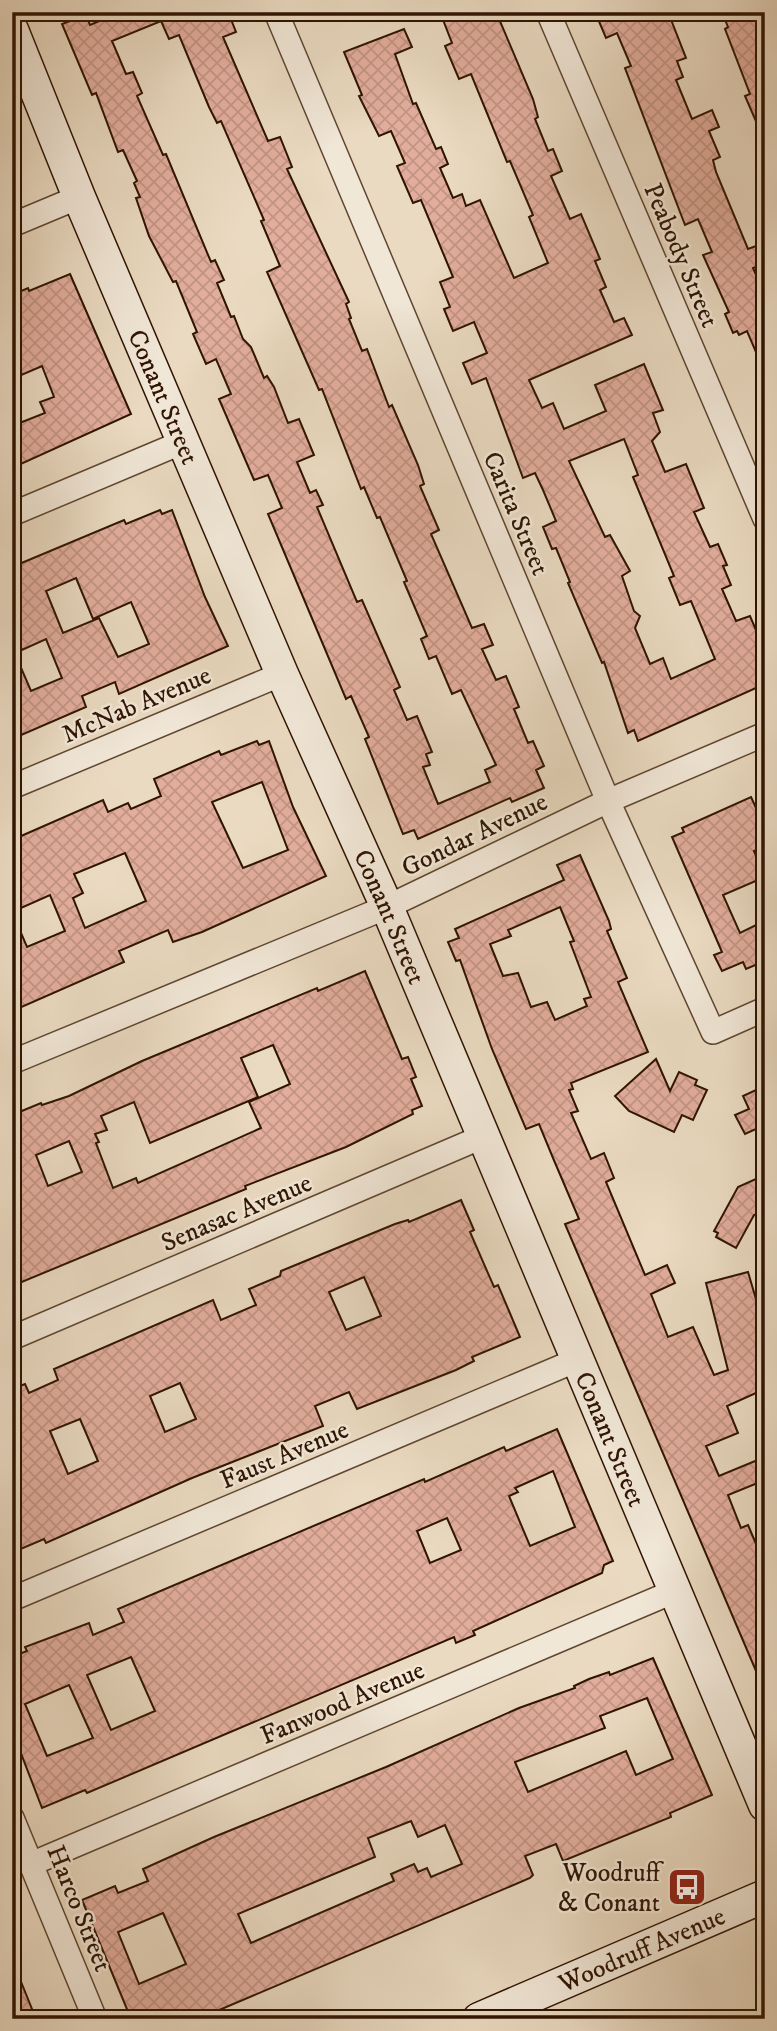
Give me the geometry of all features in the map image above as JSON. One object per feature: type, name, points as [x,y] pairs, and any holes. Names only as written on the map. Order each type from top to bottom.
[{"type":"street","name":"Carita Street","points":[[276,12],[608,801],[713,1032],[765,1009]]},
{"type":"street","name":"Peabody Street","points":[[548,12],[765,519]]},
{"type":"street","name":"Conant Street","points":[[12,30],[79,197],[282,674],[387,907],[765,1805]]},
{"type":"street","points":[[12,225],[79,197]]},
{"type":"street","points":[[12,514],[183,442]]},
{"type":"street","name":"McNab Avenue","points":[[12,787],[282,674]]},
{"type":"street","name":"Gondar Avenue","points":[[12,1062],[387,907],[608,801],[765,734]]},
{"type":"street","name":"Senasac Avenue","points":[[12,1338],[482,1137]]},
{"type":"street","name":"Faust Avenue","points":[[12,1599],[577,1360]]},
{"type":"street","name":"Fanwood Avenue","points":[[31,1864],[675,1591]]},
{"type":"street","name":"Harco Street","points":[[12,1818],[95,2019]]},
{"type":"street","name":"Woodruff Avenue","points":[[480,2019],[765,1896]]},
{"type":"building","points":[[121,12],[228,12],[236,32],[223,37],[268,141],[280,137],[292,167],[287,169],[349,302],[346,304],[351,318],[349,319],[362,351],[367,349],[389,407],[392,405],[418,465],[424,484],[420,486],[439,530],[431,534],[472,628],[484,624],[493,645],[482,649],[496,680],[506,676],[519,707],[514,709],[528,743],[533,741],[544,766],[536,770],[544,788],[512,802],[510,798],[418,839],[414,830],[403,834],[365,739],[369,737],[351,696],[346,699],[268,514],[282,508],[268,475],[254,480],[219,399],[231,394],[216,359],[206,364],[193,334],[197,332],[176,281],[173,282],[149,236],[136,198],[140,197],[134,183],[137,181],[123,150],[118,152],[96,93],[92,95],[62,24],[86,15],[90,25]],"holes":[[[161,21],[169,39],[179,35],[209,107],[217,123],[221,121],[264,220],[261,221],[280,266],[267,272],[319,390],[322,389],[361,489],[364,487],[377,518],[380,517],[407,581],[404,582],[427,636],[421,639],[429,659],[436,656],[452,694],[461,690],[496,765],[485,770],[490,782],[438,804],[423,767],[430,765],[426,754],[432,752],[417,716],[407,720],[394,690],[400,687],[362,600],[357,602],[317,507],[323,505],[316,490],[310,493],[297,462],[314,455],[299,419],[288,423],[274,387],[267,376],[264,378],[251,347],[243,339],[234,316],[231,317],[217,283],[224,280],[215,260],[211,262],[166,154],[163,155],[137,96],[142,93],[133,72],[126,74],[112,41]]]},
{"type":"building","points":[[440,12],[481,12],[484,19],[497,14],[533,99],[538,117],[535,119],[548,151],[553,149],[562,171],[551,176],[570,219],[581,214],[600,259],[595,261],[606,287],[600,290],[614,322],[624,318],[632,335],[529,380],[542,408],[553,403],[564,429],[606,411],[595,385],[644,364],[663,410],[653,413],[660,432],[652,441],[665,472],[686,464],[704,508],[694,512],[710,547],[718,544],[727,565],[723,566],[731,585],[722,589],[736,621],[750,616],[765,651],[765,684],[638,741],[634,730],[628,733],[604,662],[602,663],[568,583],[570,582],[556,548],[552,549],[543,527],[556,521],[543,490],[535,473],[523,478],[486,378],[472,384],[463,363],[487,353],[474,322],[453,331],[444,309],[450,307],[440,282],[453,277],[421,200],[413,203],[397,166],[405,163],[391,131],[379,136],[359,96],[362,95],[344,52],[404,29],[412,47],[395,54],[413,104],[416,103],[436,149],[441,147],[448,164],[440,168],[453,198],[462,194],[466,206],[480,200],[514,278],[548,263],[529,217],[533,215],[510,161],[507,162],[471,74],[459,79],[445,46],[452,43]],"holes":[[[624,439],[638,475],[633,477],[674,576],[669,578],[680,605],[691,601],[715,659],[671,679],[663,658],[650,664],[635,628],[640,616],[634,611],[622,576],[630,571],[610,535],[605,537],[569,461]]]},
{"type":"building","points":[[595,12],[668,12],[686,58],[677,61],[683,77],[676,80],[692,119],[712,110],[719,127],[709,131],[720,157],[713,160],[716,172],[748,249],[756,246],[764,264],[753,268],[765,295],[765,373],[747,331],[739,335],[737,331],[733,333],[725,314],[729,312],[703,255],[712,252],[698,219],[685,225],[625,68],[631,66],[617,33],[606,38]]},
{"type":"building","points":[[722,12],[765,12],[765,142],[745,96],[750,94],[725,29],[728,27]]},
{"type":"building","points":[[70,274],[131,414],[12,468],[12,426],[45,413],[40,402],[54,397],[42,366],[12,379],[12,295]]},
{"type":"building","points":[[160,510],[162,514],[172,510],[205,597],[228,646],[119,694],[115,682],[82,696],[86,707],[12,739],[12,647],[31,691],[62,678],[46,639],[22,650],[12,627],[12,567],[124,520],[126,524]],"holes":[[[76,578],[93,619],[131,602],[149,644],[118,657],[99,618],[63,633],[46,591]]]},
{"type":"building","points":[[257,741],[259,745],[269,741],[293,807],[326,876],[202,932],[173,942],[168,930],[119,951],[124,962],[17,1009],[12,998],[12,912],[12,840],[103,800],[108,812],[128,803],[131,809],[161,796],[154,779],[219,751],[221,755]],"holes":[[[262,782],[288,850],[243,868],[212,802]],[[125,853],[146,901],[85,928],[73,898],[83,893],[74,874]],[[50,895],[65,931],[27,947],[12,912]]]},
{"type":"building","points":[[751,797],[756,808],[765,804],[765,846],[754,851],[765,877],[723,895],[740,933],[756,925],[765,943],[765,961],[746,969],[743,962],[722,971],[714,955],[722,952],[672,837],[684,832],[682,828]]},
{"type":"building","points":[[580,855],[609,921],[611,929],[607,931],[627,978],[618,982],[648,1052],[571,1083],[573,1089],[569,1090],[578,1111],[571,1113],[591,1159],[604,1153],[614,1178],[606,1182],[645,1275],[667,1265],[675,1283],[651,1294],[668,1337],[693,1327],[714,1375],[728,1370],[706,1283],[748,1272],[758,1306],[760,1305],[765,1316],[765,1389],[727,1406],[738,1433],[706,1446],[719,1476],[765,1457],[765,1480],[728,1495],[741,1528],[748,1525],[759,1551],[765,1549],[765,1692],[565,1224],[579,1219],[539,1124],[526,1129],[492,1049],[460,960],[456,961],[448,942],[459,938],[455,929],[564,880],[557,865]],"holes":[[[560,907],[574,941],[570,942],[591,997],[584,999],[587,1006],[555,1020],[547,1002],[531,1007],[518,973],[503,976],[490,944],[511,936],[508,930]]]},
{"type":"building","points":[[365,971],[402,1059],[408,1057],[416,1077],[411,1079],[422,1106],[412,1110],[413,1114],[346,1147],[245,1186],[246,1189],[12,1286],[12,1115],[41,1103],[42,1105],[69,1096],[142,1061],[317,988],[318,991]],"holes":[[[273,1045],[290,1084],[249,1102],[261,1128],[138,1183],[136,1178],[113,1188],[96,1143],[99,1142],[95,1134],[107,1130],[101,1116],[134,1102],[150,1143],[258,1097],[241,1058]],[[69,1141],[82,1172],[48,1186],[36,1155]]]},
{"type":"building","points":[[656,1059],[670,1091],[679,1072],[697,1080],[695,1085],[707,1090],[693,1120],[682,1115],[674,1132],[629,1111],[615,1096]]},
{"type":"building","points":[[765,1086],[765,1144],[758,1128],[745,1134],[735,1115],[749,1109],[743,1096]]},
{"type":"building","points":[[765,1175],[765,1211],[754,1215],[736,1248],[716,1237],[718,1233],[714,1231],[738,1187]]},
{"type":"building","points":[[461,1200],[474,1230],[470,1232],[494,1287],[498,1285],[520,1337],[472,1357],[474,1361],[456,1370],[357,1409],[349,1392],[315,1406],[323,1426],[192,1478],[46,1543],[44,1539],[16,1551],[12,1542],[12,1389],[25,1384],[29,1393],[58,1380],[54,1369],[213,1300],[221,1320],[256,1305],[249,1289],[280,1276],[281,1271],[395,1224],[408,1220],[409,1222]],"holes":[[[364,1277],[381,1316],[346,1330],[329,1292]],[[180,1383],[196,1419],[165,1432],[150,1396]],[[80,1419],[98,1461],[68,1474],[50,1431]]]},
{"type":"building","points":[[557,1429],[613,1561],[604,1565],[602,1573],[473,1631],[475,1635],[456,1643],[454,1637],[87,1793],[85,1790],[42,1808],[12,1730],[12,1657],[27,1651],[25,1647],[89,1623],[93,1635],[124,1622],[118,1609],[424,1479],[425,1482],[504,1447],[506,1451]],"holes":[[[553,1471],[575,1527],[530,1546],[509,1496],[518,1492],[515,1488]],[[447,1518],[461,1550],[430,1563],[417,1531]],[[131,1657],[155,1711],[111,1730],[87,1675]],[[69,1685],[93,1738],[47,1756],[25,1704]]]},
{"type":"building","points":[[653,1658],[712,1795],[670,1813],[671,1817],[563,1861],[556,1844],[525,1856],[533,1875],[530,1878],[198,2019],[131,2019],[82,1900],[115,1886],[118,1893],[148,1881],[143,1869],[214,1837],[386,1767],[519,1708],[575,1688],[574,1686],[589,1679],[609,1672],[610,1675]],"holes":[[[647,1698],[673,1759],[636,1775],[626,1751],[528,1792],[515,1762],[605,1728],[600,1716]],[[411,1821],[418,1837],[445,1825],[462,1864],[431,1877],[427,1868],[418,1872],[414,1864],[391,1874],[394,1881],[251,1943],[238,1914],[375,1857],[368,1838]],[[163,1913],[186,1964],[139,1984],[118,1932]]]},
{"type":"building","points":[[13,1962],[36,2019],[12,2019]]},
{"type":"place","name":"Woodruff & Conant","points":[[687,1887]]}]
